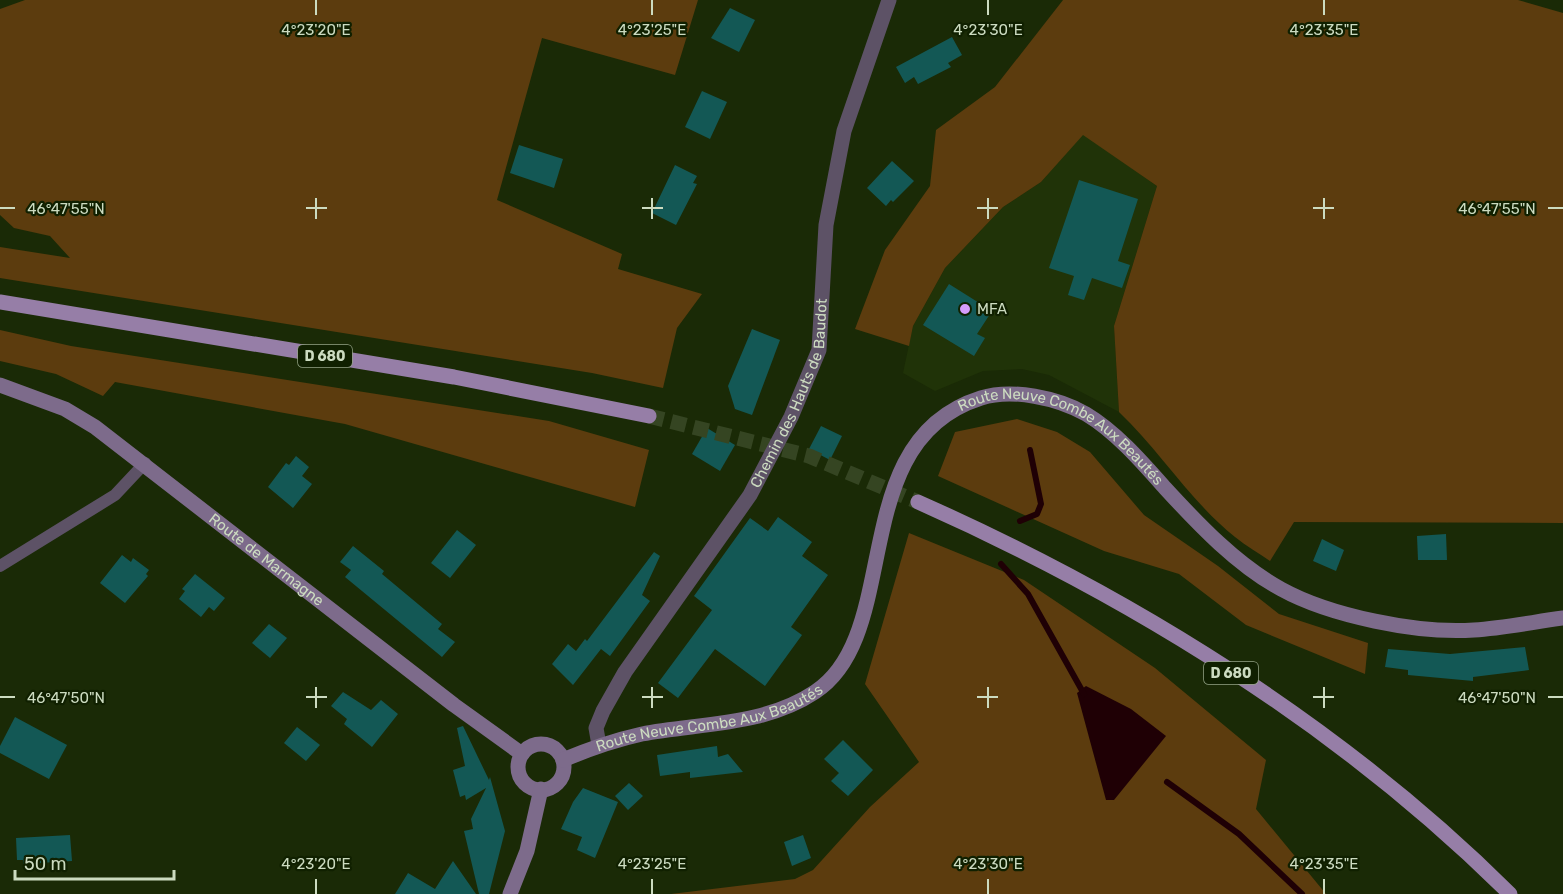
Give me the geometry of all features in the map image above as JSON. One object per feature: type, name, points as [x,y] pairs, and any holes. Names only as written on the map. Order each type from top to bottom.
[{"type":"main road","name":"D 680","points":[[0,302],[454,377],[649,416]]},
{"type":"main road","name":"Route de Marmagne","points":[[0,385],[65,409],[144,463],[454,705],[522,754]]},
{"type":"main road","name":"Route Neuve Combe Aux Beautés","points":[[563,759],[643,734],[749,719],[783,708],[817,691],[843,663],[856,633],[888,508],[902,470],[921,436],[952,410],[983,397],[1031,394],[1085,414],[1132,452],[1222,545],[1280,588],[1339,614],[1404,625],[1471,630],[1563,618]]},
{"type":"main road","name":"D 680","points":[[918,502],[1072,576],[1177,638],[1283,707],[1376,775],[1469,853],[1510,894]]},
{"type":"main road","points":[[540,744],[554,748],[563,759],[563,774],[555,785],[541,789],[528,785],[519,774],[519,760],[527,748],[540,744]]},
{"type":"main road","points":[[510,894],[527,851],[541,789]]},
{"type":"street","name":"Chemin des Hauts de Baudot","points":[[599,746],[596,728],[603,711],[625,672],[750,495],[791,417],[819,350],[826,225],[847,119],[889,0]]},
{"type":"lane","points":[[0,566],[115,495],[144,463]]},
{"type":"shaded area","points":[[25,0],[698,0],[675,75],[542,38],[497,200],[622,254],[618,269],[702,294],[677,328],[663,388],[592,373],[0,278],[0,247],[70,258],[50,236],[14,228],[0,215],[0,9]]},
{"type":"shaded area","points":[[1063,0],[1518,0],[1563,13],[1563,523],[1294,522],[1270,561],[1235,537],[1204,508],[1119,412],[1114,326],[1157,186],[1083,135],[1041,182],[1003,207],[945,268],[913,326],[909,346],[855,329],[885,250],[930,186],[936,130],[995,87]]},
{"type":"shaded area","points":[[1083,134],[1157,186],[1114,326],[1119,412],[1049,375],[1022,369],[983,371],[935,391],[903,373],[913,326],[945,268],[1003,207],[1041,182]]},
{"type":"shaded area","points":[[0,330],[71,346],[549,421],[649,450],[635,507],[345,424],[115,382],[103,396],[56,374],[0,361]]},
{"type":"shaded area","points":[[1017,419],[1057,432],[1090,452],[1144,515],[1218,566],[1279,614],[1368,643],[1365,674],[1246,625],[1179,574],[1104,551],[938,476],[955,432]]},
{"type":"shaded area","points":[[909,533],[1024,580],[1155,668],[1266,760],[1256,809],[1326,894],[671,894],[795,879],[813,870],[870,807],[919,762],[865,684]]},
{"type":"shaded area","points":[[1086,686],[1131,709],[1166,736],[1114,800],[1106,800],[1077,693]]},
{"type":"building","points":[[730,8],[755,20],[739,52],[711,38]]},
{"type":"building","points":[[952,37],[962,55],[948,63],[951,67],[918,84],[914,77],[905,83],[896,67]]},
{"type":"building","points":[[702,91],[727,102],[710,139],[685,127]]},
{"type":"building","points":[[519,145],[563,159],[554,188],[510,173]]},
{"type":"building","points":[[892,161],[914,181],[886,206],[867,188]]},
{"type":"building","points":[[675,165],[697,176],[693,183],[697,184],[676,225],[652,213]]},
{"type":"building","points":[[1079,180],[1138,199],[1118,261],[1130,265],[1122,288],[1092,278],[1084,300],[1068,295],[1074,276],[1049,268]]},
{"type":"building","points":[[949,284],[992,311],[977,334],[985,338],[974,356],[923,325]]},
{"type":"building","points":[[752,329],[780,340],[752,415],[735,409],[728,386]]},
{"type":"building","points":[[821,426],[842,436],[830,460],[809,449]]},
{"type":"building","points":[[707,428],[735,445],[720,471],[692,454]]},
{"type":"building","points":[[296,456],[309,467],[302,476],[312,484],[293,508],[268,487],[286,463],[289,465]]},
{"type":"building","points":[[778,517],[812,542],[802,556],[828,575],[791,627],[802,635],[765,686],[715,649],[678,698],[658,683],[712,610],[694,596],[750,518],[768,531]]},
{"type":"building","points":[[457,530],[476,545],[450,578],[431,563]]},
{"type":"building","points":[[1446,534],[1447,560],[1418,560],[1417,536]]},
{"type":"building","points":[[1322,539],[1344,550],[1336,571],[1313,561]]},
{"type":"building","points":[[353,546],[384,571],[382,574],[442,624],[438,629],[455,642],[442,657],[345,577],[351,570],[340,562]]},
{"type":"building","points":[[654,552],[660,556],[642,595],[650,601],[610,656],[601,649],[573,685],[552,664],[568,644],[576,651],[585,639],[587,641]]},
{"type":"building","points":[[122,555],[131,562],[133,558],[149,570],[146,574],[148,576],[125,603],[100,583]]},
{"type":"building","points":[[195,574],[225,598],[214,611],[209,607],[201,617],[179,599],[185,591],[182,589]]},
{"type":"building","points":[[269,624],[287,638],[270,658],[252,643]]},
{"type":"building","points":[[1525,647],[1529,670],[1473,677],[1473,681],[1408,675],[1408,670],[1385,667],[1388,649],[1450,654]]},
{"type":"building","points":[[343,692],[371,710],[381,700],[398,714],[372,747],[344,724],[347,719],[331,706]]},
{"type":"building","points":[[15,717],[67,745],[49,779],[0,753],[0,746]]},
{"type":"building","points":[[463,726],[489,780],[490,777],[505,831],[489,894],[479,894],[464,831],[473,829],[471,819],[486,788],[466,800],[465,795],[460,797],[453,770],[465,766],[457,728]]},
{"type":"building","points":[[297,727],[320,745],[306,761],[284,743]]},
{"type":"building","points":[[843,740],[873,770],[848,796],[831,781],[839,773],[824,759]]},
{"type":"building","points":[[717,746],[718,757],[728,754],[743,772],[690,778],[690,772],[660,776],[657,755]]},
{"type":"building","points":[[629,783],[643,796],[628,810],[615,796]]},
{"type":"building","points":[[583,788],[618,802],[595,858],[577,850],[582,837],[561,829],[573,802]]},
{"type":"building","points":[[70,835],[72,861],[23,864],[23,860],[17,860],[16,838]]},
{"type":"building","points":[[803,835],[811,858],[792,866],[784,842]]},
{"type":"building","points":[[453,861],[476,894],[395,894],[408,873],[435,889]]},
{"type":"waterway","points":[[1020,521],[1037,514],[1041,504],[1030,450]]},
{"type":"waterway","points":[[1001,564],[1028,594],[1084,694]]},
{"type":"waterway","points":[[1167,782],[1239,834],[1302,894]]},
{"type":"tunnel","points":[[649,416],[809,456],[918,502]]},
{"type":"place","name":"MFA","points":[[965,309]]}]
